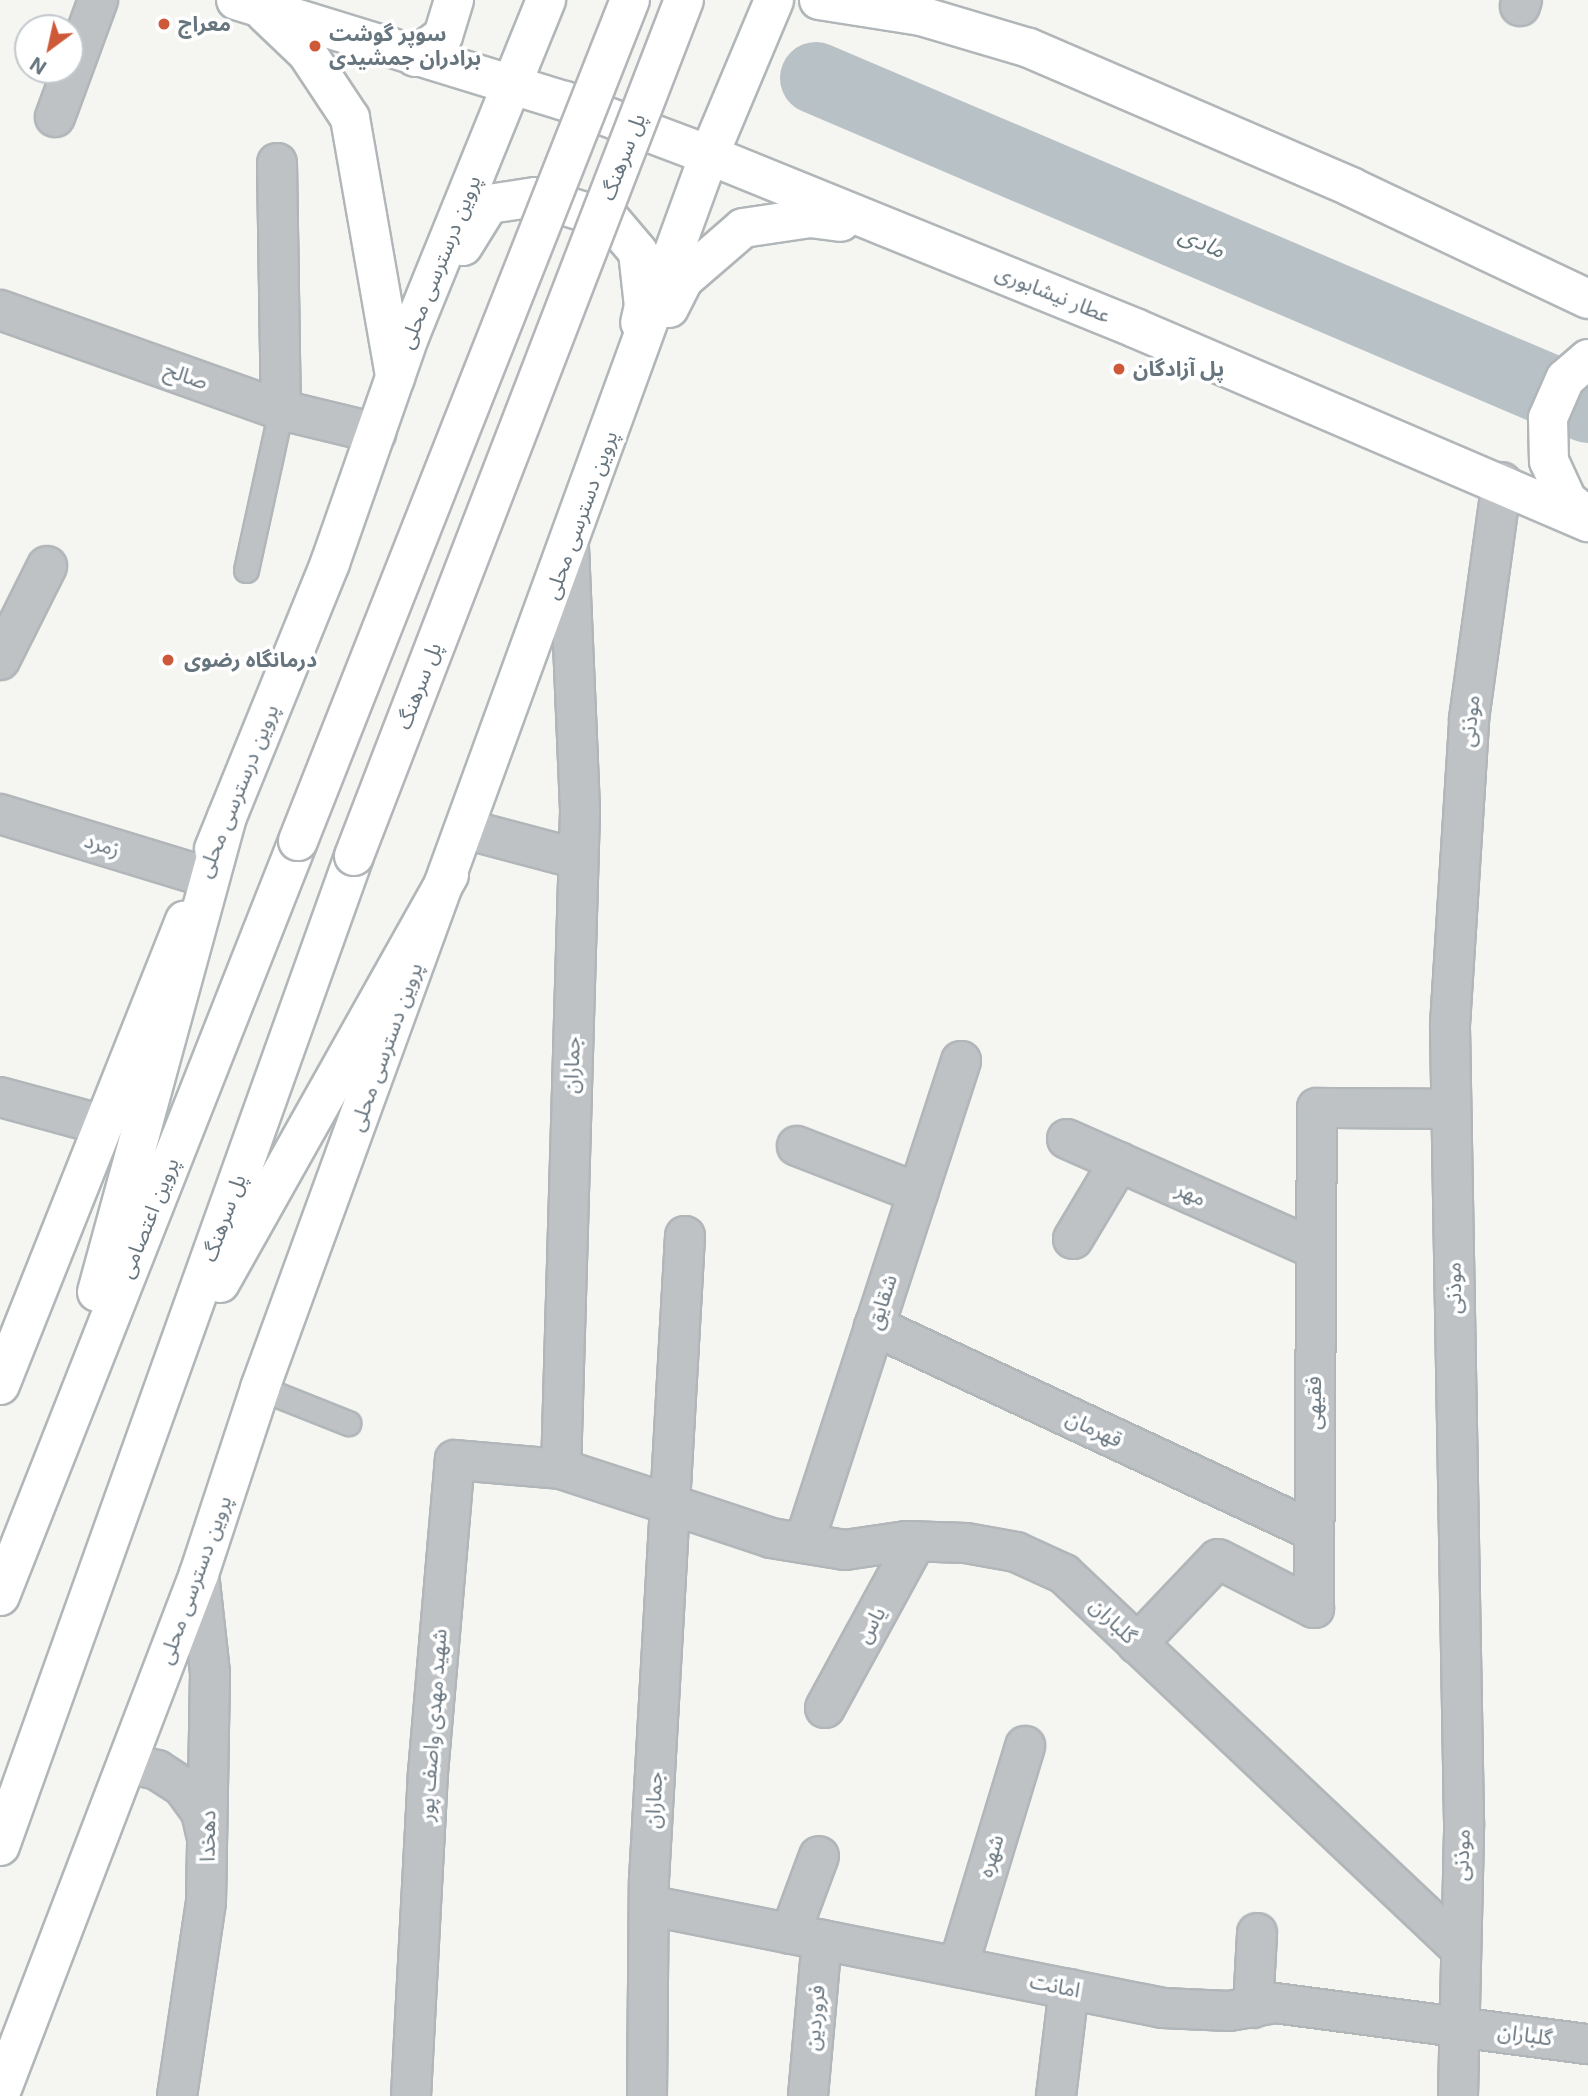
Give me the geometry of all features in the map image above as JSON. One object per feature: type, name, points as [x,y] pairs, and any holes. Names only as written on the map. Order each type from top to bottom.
[{"type":"main road","points":[[415,57],[443,36],[453,0]]},
{"type":"main road","name":"پروین درسترسی محلی","points":[[0,1385],[8,1340],[103,1125],[330,563],[410,335],[546,0]]},
{"type":"main road","name":"پروین اعتصامی","points":[[0,1596],[630,0]]},
{"type":"main road","name":"پل سرهنگ","points":[[167,1377],[354,856],[684,0]]},
{"type":"main road","name":"پروین دسترسی محلی","points":[[0,2094],[200,1574],[260,1388],[623,401],[709,155],[774,0]]},
{"type":"main road","points":[[819,0],[921,16],[1029,48]]},
{"type":"main road","points":[[943,0],[1029,48],[1363,193],[1588,299]]},
{"type":"main road","points":[[247,4],[307,52],[350,118],[395,377]]},
{"type":"main road","name":"عطار نیشابوری","points":[[247,4],[565,102],[709,155],[1588,519]]},
{"type":"main road","points":[[410,335],[489,204],[536,197],[572,205],[611,220],[638,253],[644,306],[623,401]]},
{"type":"main road","points":[[623,401],[683,280],[743,228],[810,218],[890,229]]},
{"type":"main road","points":[[1588,359],[1565,379],[1548,418],[1549,461],[1567,500],[1588,519]]},
{"type":"main road","points":[[46,1478],[227,818]]},
{"type":"main road","points":[[0,1846],[167,1377],[449,874]]},
{"type":"street","points":[[55,117],[98,0]]},
{"type":"street","points":[[277,163],[281,410]]},
{"type":"street","name":"صالح","points":[[0,310],[281,410],[376,433]]},
{"type":"street","name":"موذنی","points":[[1458,2096],[1461,2026],[1459,1947],[1464,1822],[1450,1025],[1469,719],[1502,482]]},
{"type":"street","name":"جماران","points":[[561,1469],[578,859],[569,547]]},
{"type":"street","points":[[0,660],[47,565]]},
{"type":"street","name":"زمرد","points":[[0,814],[203,876]]},
{"type":"street","points":[[465,830],[578,859]]},
{"type":"street","name":"شقایق","points":[[804,1544],[961,1061]]},
{"type":"street","points":[[0,1097],[103,1125]]},
{"type":"street","name":"فقیهی","points":[[1137,1644],[1218,1559],[1314,1608],[1317,1108],[1451,1109]]},
{"type":"street","name":"مهر","points":[[1067,1139],[1315,1249]]},
{"type":"street","points":[[797,1146],[918,1193]]},
{"type":"street","points":[[1073,1239],[1119,1162]]},
{"type":"street","name":"جماران","points":[[647,2096],[652,1906],[649,1880],[685,1236]]},
{"type":"street","name":"قهرمان","points":[[874,1326],[1313,1531]]},
{"type":"street","name":"شهید مهدی واصف پور","points":[[411,2096],[428,1773],[455,1460],[561,1469]]},
{"type":"street","points":[[561,1469],[669,1504]]},
{"type":"street","name":"گلباران","points":[[669,1504],[771,1538],[804,1544],[845,1550],[916,1541],[966,1543],[1016,1552],[1064,1574],[1459,1947]]},
{"type":"street","name":"یاس","points":[[825,1708],[916,1541]]},
{"type":"street","name":"دهخدا","points":[[177,2096],[206,1902],[210,1673],[200,1574]]},
{"type":"street","name":"شهره","points":[[958,1967],[1025,1746]]},
{"type":"street","points":[[127,1763],[157,1770],[183,1787],[201,1812],[208,1843]]},
{"type":"street","name":"فروردین","points":[[808,2096],[806,1937],[819,1856]]},
{"type":"street","name":"امانت","points":[[652,1906],[1163,2008],[1252,2008],[1275,2003],[1461,2026]]},
{"type":"street","points":[[1252,2008],[1257,1933]]},
{"type":"street","points":[[1056,2096],[1069,1989]]},
{"type":"street","name":"گلباران","points":[[1461,2026],[1588,2044]]},
{"type":"lane","points":[[246,570],[281,410]]},
{"type":"lane","points":[[260,1388],[348,1423]]},
{"type":"waterway","name":"مادی","points":[[816,78],[1588,407]]},
{"type":"place","name":"معراج","points":[[164,24]]},
{"type":"place","name":"سوپر گوشت برادران جمشیدی","points":[[315,46]]},
{"type":"place","name":"پل آزادگان","points":[[1119,369]]},
{"type":"place","name":"درمانگاه رضوی","points":[[168,660]]}]
